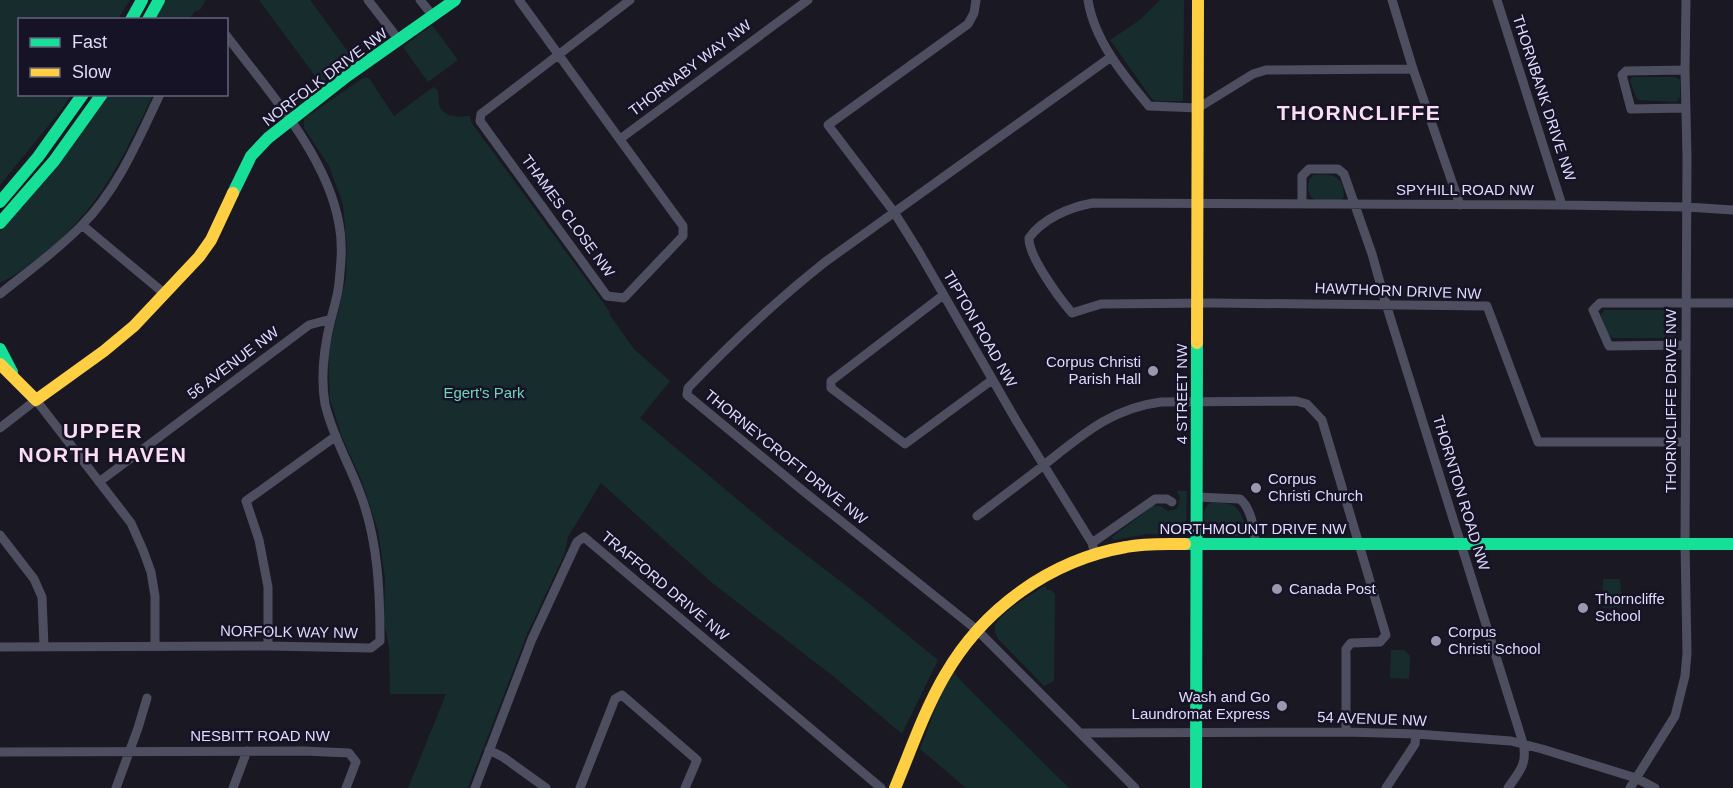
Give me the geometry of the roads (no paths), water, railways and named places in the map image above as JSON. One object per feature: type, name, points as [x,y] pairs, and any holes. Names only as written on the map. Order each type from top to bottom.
[{"type":"street","points":[[132,18],[142,0]]},
{"type":"street","points":[[149,18],[159,0]]},
{"type":"street","points":[[368,0],[399,40]]},
{"type":"street","points":[[420,0],[433,16]]},
{"type":"street","name":"NORFOLK DRIVE NW","points":[[36,400],[104,351],[134,326],[199,257],[210,240],[251,156],[289,120],[456,0]]},
{"type":"street","name":"THAMES CLOSE NW","points":[[519,0],[683,226],[683,236],[624,298],[607,296],[480,121],[481,114],[558,54]]},
{"type":"street","points":[[558,54],[630,0]]},
{"type":"street","name":"THORNABY WAY NW","points":[[620,140],[808,0]]},
{"type":"street","name":"TIPTON ROAD NW","points":[[976,0],[974,13],[968,24],[828,125],[894,212],[1094,549]]},
{"type":"street","points":[[1088,0],[1091,18],[1111,57],[1149,106],[1197,108],[1253,74],[1266,70],[1413,69]]},
{"type":"street","name":"4 STREET NW","points":[[1196,788],[1198,0]]},
{"type":"street","points":[[1392,0],[1460,205]]},
{"type":"street","name":"THORNBANK DRIVE NW","points":[[1497,0],[1562,205]]},
{"type":"street","name":"THORNCLIFFE DRIVE NW","points":[[1630,788],[1675,716],[1685,676],[1687,653],[1685,544],[1686,0]]},
{"type":"street","name":"NORFOLK WAY NW","points":[[0,647],[371,648],[380,641],[380,603],[373,543],[361,495],[336,436],[326,405],[322,379],[324,348],[338,293],[341,263],[340,226],[334,201],[315,157],[228,37]]},
{"type":"street","name":"THORNEYCROFT DRIVE NW","points":[[1111,57],[894,212],[783,296],[703,372],[688,388],[687,395],[977,630],[1135,788]]},
{"type":"street","points":[[1685,70],[1626,71],[1622,75],[1631,109],[1685,108]]},
{"type":"street","points":[[0,202],[38,157],[82,96]]},
{"type":"street","points":[[0,223],[28,194],[83,124],[101,96]]},
{"type":"street","points":[[0,294],[82,225],[109,192],[131,156],[159,96]]},
{"type":"street","name":"THORNTON ROAD NW","points":[[1302,204],[1302,176],[1309,169],[1338,170],[1344,174],[1372,254],[1523,743],[1526,756],[1522,767],[1508,788]]},
{"type":"street","name":"HAWTHORN DRIVE NW","points":[[1198,205],[1093,203],[1078,206],[1065,210],[1033,232],[1028,242],[1029,248],[1072,313],[1101,304],[1487,306],[1538,442],[1685,442]]},
{"type":"street","name":"SPYHILL ROAD NW","points":[[1198,205],[1562,205],[1733,210]]},
{"type":"street","points":[[82,225],[165,294]]},
{"type":"street","points":[[942,296],[831,381],[831,388],[905,444],[992,380]]},
{"type":"street","points":[[1686,345],[1609,346],[1593,310],[1600,303],[1733,303]]},
{"type":"street","name":"56 AVENUE NW","points":[[99,482],[309,325],[331,319]]},
{"type":"street","points":[[0,349],[12,374]]},
{"type":"street","points":[[0,364],[36,400],[131,523],[144,550],[151,572],[155,596],[155,646]]},
{"type":"street","points":[[0,428],[36,400]]},
{"type":"street","points":[[977,516],[1089,429],[1124,410],[1143,404],[1161,402],[1296,401],[1307,404],[1322,420],[1386,635],[1380,642],[1350,643],[1346,649],[1346,732]]},
{"type":"street","points":[[268,646],[268,587],[259,540],[246,501],[336,436]]},
{"type":"street","points":[[1197,497],[1240,499],[1244,503],[1255,531],[1255,543]]},
{"type":"street","points":[[1094,549],[1155,499],[1167,499],[1172,502]]},
{"type":"street","name":"TRAFFORD DRIVE NW","points":[[475,788],[532,639],[578,542],[584,537],[881,788]]},
{"type":"street","points":[[1,538],[34,579],[42,597],[44,647]]},
{"type":"street","name":"NORTHMOUNT DRIVE NW","points":[[895,788],[943,678],[977,630],[1024,588],[1094,549],[1255,543],[1733,544]]},
{"type":"street","points":[[580,788],[615,699],[622,695],[697,759],[685,788]]},
{"type":"street","points":[[116,788],[131,751],[147,698]]},
{"type":"street","name":"54 AVENUE NW","points":[[1080,733],[1346,732],[1416,734],[1523,743],[1636,778],[1655,788]]},
{"type":"street","points":[[1386,788],[1415,744],[1416,734]]},
{"type":"street","points":[[489,750],[503,757],[546,788]]},
{"type":"street","points":[[233,788],[247,751]]},
{"type":"street","name":"NESBITT ROAD NW","points":[[0,752],[349,753],[356,762],[346,788]]},
{"type":"place","name":"Corpus Christi Parish Hall","points":[[1153,371]]},
{"type":"place","name":"Corpus Christi Church","points":[[1256,488]]},
{"type":"place","name":"Canada Post","points":[[1277,589]]},
{"type":"place","name":"Thorncliffe School","points":[[1583,608]]},
{"type":"place","name":"Corpus Christi School","points":[[1436,641]]},
{"type":"place","name":"Wash and Go Laundromat Express","points":[[1282,706]]},
{"type":"district","name":"THORNCLIFFE","points":[[1359,113]]},
{"type":"district","name":"UPPER NORTH HAVEN","points":[[103,443]]},
{"type":"park label","name":"Egert's Park","points":[[484,393]]}]
